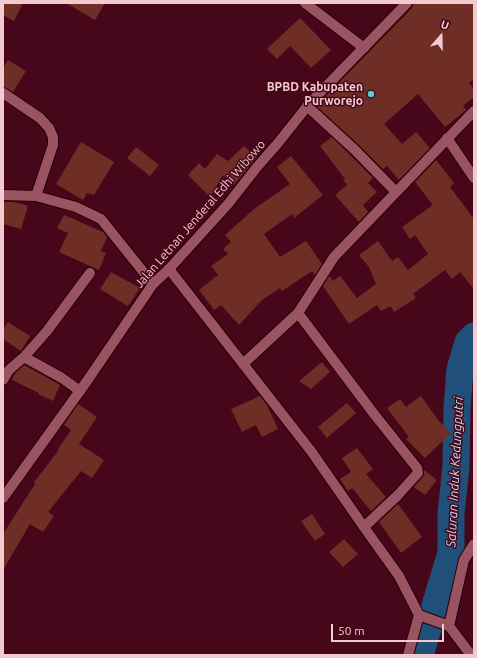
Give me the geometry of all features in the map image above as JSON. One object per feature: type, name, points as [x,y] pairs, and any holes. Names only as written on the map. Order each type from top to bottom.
[{"type":"street","points":[[305,3],[364,48]]},
{"type":"street","name":"Jalan Letnan Jenderal Edhi Wibowo","points":[[3,498],[80,391],[153,284],[169,269],[228,204],[257,167],[278,144],[307,106],[364,48],[402,5]]},
{"type":"street","points":[[3,93],[40,118],[50,128],[53,137],[53,145],[36,196]]},
{"type":"street","points":[[307,106],[355,150],[396,192]]},
{"type":"street","points":[[243,364],[298,313],[334,257],[474,111]]},
{"type":"street","points":[[447,138],[474,178]]},
{"type":"street","points":[[3,195],[36,196],[76,207],[101,219],[153,284]]},
{"type":"street","points":[[169,269],[311,450],[399,576],[423,616],[450,626],[471,655]]},
{"type":"street","points":[[3,380],[9,370],[24,357],[47,331],[90,274]]},
{"type":"street","points":[[298,313],[374,414],[417,468],[418,473],[398,495],[364,527]]},
{"type":"street","points":[[24,357],[62,378],[80,391]]},
{"type":"street","points":[[450,626],[464,560],[474,544]]},
{"type":"street","points":[[408,655],[423,616]]},
{"type":"building","points":[[3,3],[23,3],[14,21],[3,15]]},
{"type":"building","points":[[66,3],[105,3],[95,20]]},
{"type":"building","points":[[413,3],[474,3],[474,78],[469,83],[474,89],[474,97],[463,106],[466,110],[445,127],[418,94],[384,124],[402,144],[416,132],[430,148],[399,180],[387,166],[383,169],[316,106],[412,8]]},
{"type":"building","points":[[300,18],[331,50],[311,68],[290,46],[277,59],[267,49]]},
{"type":"building","points":[[8,60],[26,71],[13,92],[3,87],[3,68]]},
{"type":"building","points":[[332,137],[373,178],[368,183],[377,192],[363,205],[368,212],[359,222],[335,195],[347,185],[343,180],[345,179],[320,146]]},
{"type":"building","points":[[81,142],[114,162],[94,195],[87,193],[83,200],[56,184]]},
{"type":"building","points":[[244,146],[257,157],[234,185],[223,175],[210,197],[188,175],[199,163],[205,169],[217,154],[228,161]]},
{"type":"building","points":[[136,147],[159,165],[150,176],[127,158]]},
{"type":"building","points":[[291,156],[323,195],[294,218],[292,214],[264,234],[280,257],[306,241],[322,264],[315,275],[312,271],[282,291],[280,288],[262,300],[239,325],[221,305],[214,310],[199,290],[218,275],[211,266],[228,254],[223,249],[231,242],[225,235],[254,209],[290,184],[277,167]]},
{"type":"building","points":[[436,160],[454,183],[450,187],[474,219],[474,289],[460,272],[452,279],[445,270],[413,294],[416,298],[394,312],[391,306],[381,311],[377,305],[349,324],[323,286],[329,276],[333,281],[340,276],[357,298],[376,284],[369,267],[359,255],[378,241],[392,261],[398,257],[408,270],[428,254],[415,235],[410,239],[402,227],[433,205],[415,182]]},
{"type":"building","points":[[3,202],[14,202],[28,206],[21,229],[3,224]]},
{"type":"building","points":[[64,215],[103,232],[107,237],[101,251],[106,253],[99,270],[59,252],[68,233],[57,228]]},
{"type":"building","points":[[111,272],[140,288],[128,306],[100,289]]},
{"type":"building","points":[[8,322],[30,336],[21,351],[3,339],[3,330]]},
{"type":"building","points":[[322,362],[330,372],[311,389],[299,381]]},
{"type":"building","points":[[24,365],[60,385],[53,401],[12,380],[15,373]]},
{"type":"building","points":[[260,396],[267,405],[278,429],[262,437],[256,425],[242,432],[231,409]]},
{"type":"building","points":[[421,396],[438,420],[451,433],[425,458],[406,439],[409,437],[387,408],[400,399],[406,407]]},
{"type":"building","points":[[347,403],[356,413],[327,438],[318,427]]},
{"type":"building","points":[[78,404],[97,417],[79,444],[104,460],[92,478],[81,471],[48,512],[54,516],[43,532],[30,524],[3,570],[3,534],[35,484],[34,482],[59,450],[58,449],[71,430],[64,425]]},
{"type":"building","points":[[357,448],[373,469],[366,474],[386,497],[371,511],[352,488],[348,491],[340,479],[351,472],[342,458]]},
{"type":"building","points":[[424,470],[437,480],[425,495],[414,487],[424,475]]},
{"type":"building","points":[[398,504],[422,537],[401,553],[379,522]]},
{"type":"building","points":[[312,514],[325,534],[315,541],[301,521]]},
{"type":"building","points":[[344,539],[358,554],[343,567],[329,552]]},
{"type":"waterway","name":"Saluran Induk Kedungputri","points":[[420,655],[451,553],[451,513],[456,467],[457,408],[460,369],[468,342],[474,336]]},
{"type":"place","name":"BPBD Kabupaten Purworejo","points":[[371,94]]}]
